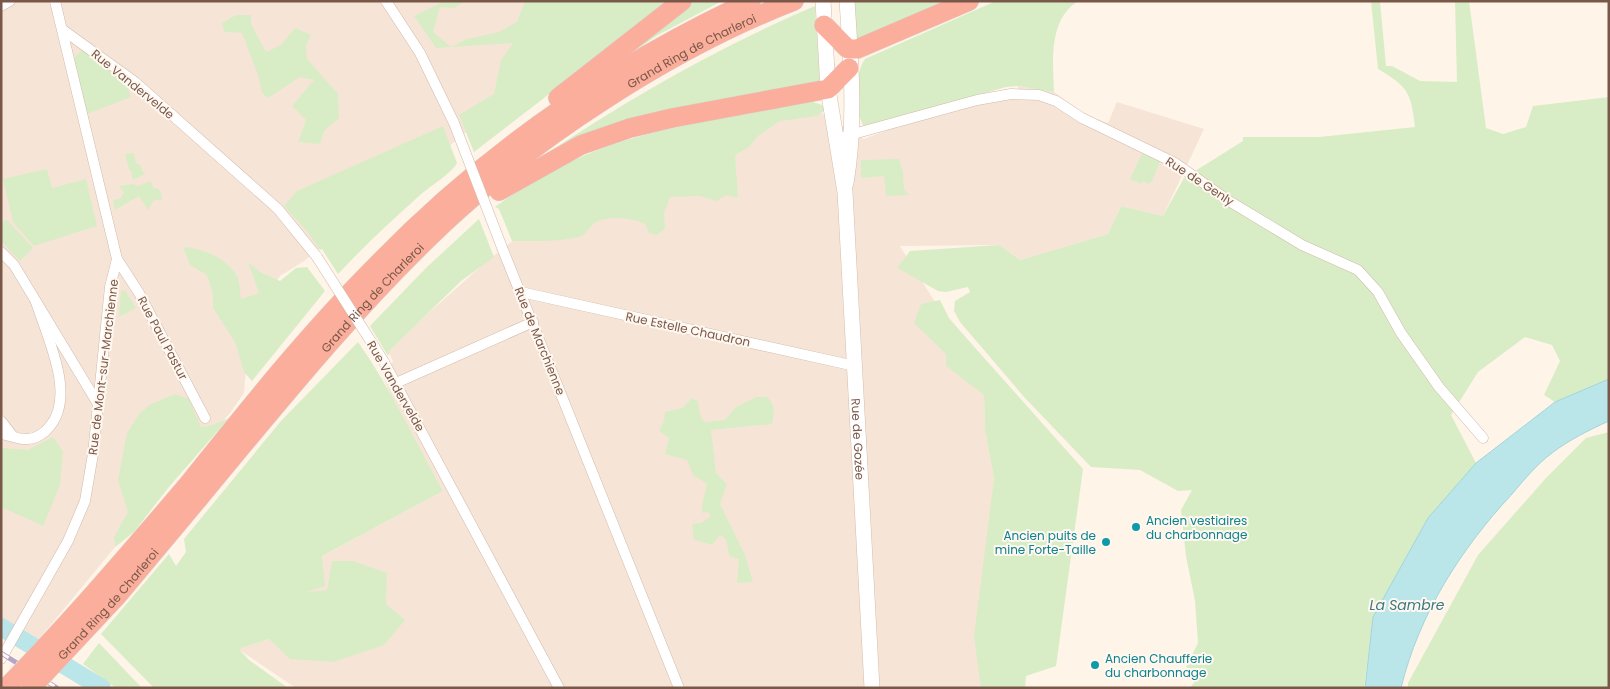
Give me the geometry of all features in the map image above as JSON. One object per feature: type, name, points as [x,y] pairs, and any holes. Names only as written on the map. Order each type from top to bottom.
[{"type":"highway","points":[[508,148],[526,123],[682,1]]},
{"type":"highway","name":"Grand Ring de Charleroi","points":[[31,688],[117,596],[192,492],[315,330],[376,265],[433,210],[508,148],[570,103],[637,60],[751,1]]},
{"type":"highway","name":"Grand Ring de Charleroi","points":[[6,688],[192,492],[388,278],[444,223],[516,163],[604,101],[646,75],[715,37],[794,1]]},
{"type":"highway","points":[[824,25],[848,49],[857,49],[969,1]]},
{"type":"highway","points":[[444,223],[472,210],[510,183],[581,145],[630,128],[672,118],[828,89],[849,68]]},
{"type":"main road","name":"Rue de Gozée","points":[[823,1],[828,89],[845,192],[872,688]]},
{"type":"main road","name":"Rue de Gozée","points":[[845,192],[851,157],[848,9]]},
{"type":"street","points":[[1,6],[10,1]]},
{"type":"street","name":"Rue de Mont-sur-Marchienne","points":[[1,659],[68,541],[85,501],[98,404],[110,287],[117,259],[63,30],[54,1]]},
{"type":"street","name":"Rue de Marchienne","points":[[386,1],[420,53],[454,123],[679,688]]},
{"type":"street","name":"Rue Vandervelde","points":[[63,30],[134,82],[278,209],[317,257],[396,383],[559,688]]},
{"type":"street","name":"Rue de Genly","points":[[836,138],[851,136],[977,100],[1011,94],[1039,95],[1056,101],[1082,118],[1175,163],[1229,201],[1302,245],[1358,270],[1378,292],[1401,333],[1439,387],[1482,438]]},
{"type":"street","points":[[1,252],[14,265],[98,404]]},
{"type":"street","name":"Rue Paul Pastur","points":[[117,259],[139,292],[205,418]]},
{"type":"street","name":"Rue Estelle Chaudron","points":[[521,292],[855,366]]},
{"type":"street","points":[[1,421],[7,434],[27,440],[44,433],[57,418],[62,397],[55,360],[36,302]]},
{"type":"street","points":[[396,383],[533,322]]},
{"type":"shaded area","points":[[1,1],[645,1],[521,89],[304,261],[280,276],[250,318],[244,393],[230,413],[35,644],[1,622]]},
{"type":"shaded area","points":[[1018,86],[1054,92],[1088,116],[1108,123],[1117,102],[1204,129],[1163,216],[1121,206],[1108,234],[1020,260],[999,245],[900,246],[953,331],[984,395],[985,430],[994,479],[984,688],[296,688],[238,649],[269,639],[322,556],[443,491],[395,406],[383,377],[393,361],[387,350],[487,261],[533,225],[774,116],[820,112],[864,139],[904,124],[979,103],[1018,98]]},
{"type":"green space","points":[[444,1],[466,1],[454,8],[440,7],[433,32],[451,47],[467,39],[499,32],[517,22],[525,1],[670,1],[474,152],[459,115],[494,94],[501,60],[513,43],[436,48],[414,16]]},
{"type":"green space","points":[[694,1],[722,1],[658,35],[624,58]]},
{"type":"green space","points":[[854,1],[955,1],[856,43]]},
{"type":"green space","points":[[996,1],[1078,1],[1068,9],[1061,19],[1057,30],[1053,55],[1054,92],[1018,86],[1006,87],[864,127],[858,111],[857,83],[861,66],[865,59]]},
{"type":"green space","points":[[1371,1],[1380,1],[1386,66],[1392,66],[1420,81],[1457,82],[1455,1],[1469,1],[1486,128],[1503,134],[1526,127],[1533,106],[1609,97],[1609,379],[1555,402],[1544,395],[1560,361],[1552,345],[1525,337],[1478,372],[1451,415],[1476,463],[1428,518],[1373,617],[1364,688],[1190,688],[1196,680],[1195,673],[1186,667],[1198,643],[1195,601],[1186,556],[1181,510],[1192,490],[1178,491],[1140,470],[1091,467],[1025,398],[960,322],[954,311],[955,301],[970,292],[968,287],[946,292],[938,291],[897,268],[910,251],[999,245],[1020,260],[1108,234],[1121,206],[1163,216],[1184,178],[1243,141],[1243,137],[1319,137],[1415,127],[1412,106],[1406,92],[1396,81],[1378,69]]},
{"type":"green space","points":[[815,6],[820,83],[540,158],[640,95],[707,57]]},
{"type":"green space","points":[[236,15],[251,15],[251,24],[266,52],[281,45],[295,28],[311,35],[306,46],[307,59],[338,94],[339,118],[324,131],[320,144],[298,142],[306,120],[292,106],[314,80],[300,77],[268,98],[262,93],[258,75],[242,33],[224,32],[222,23]]},
{"type":"green space","points":[[82,50],[86,50],[128,88],[131,97],[87,114],[74,58]]},
{"type":"green space","points":[[813,102],[822,105],[825,110],[817,116],[780,121],[758,136],[748,148],[735,155],[738,198],[727,195],[716,201],[700,196],[670,197],[664,213],[665,229],[656,235],[649,233],[645,224],[628,219],[614,218],[596,222],[584,234],[571,239],[512,241],[499,209],[495,207],[550,172],[605,147],[694,123],[770,108]]},
{"type":"green space","points":[[443,126],[457,163],[398,215],[338,274],[322,249],[320,250],[307,231],[284,206],[297,191]]},
{"type":"green space","points":[[1143,152],[1161,159],[1152,181],[1148,184],[1143,181],[1141,184],[1130,179]]},
{"type":"green space","points":[[134,153],[136,163],[140,165],[146,174],[132,180],[132,173],[125,154]]},
{"type":"green space","points":[[899,159],[903,172],[904,190],[909,195],[886,196],[884,176],[861,178],[861,160]]},
{"type":"green space","points":[[47,169],[52,188],[86,179],[97,226],[34,246],[13,222],[3,179]]},
{"type":"green space","points":[[151,181],[153,188],[157,188],[161,192],[162,200],[154,200],[148,210],[139,196],[115,210],[113,200],[120,199],[124,192],[119,186],[133,184],[137,186]]},
{"type":"green space","points":[[6,219],[33,248],[20,261],[1,241],[1,224]]},
{"type":"green space","points":[[479,219],[494,257],[461,281],[390,350],[388,356],[370,326],[426,268]]},
{"type":"green space","points":[[183,247],[197,249],[213,255],[228,264],[238,278],[241,299],[259,293],[248,262],[260,272],[280,281],[296,268],[307,267],[325,291],[252,381],[244,372],[235,342],[213,308],[213,294],[207,275],[190,265]]},
{"type":"green space","points":[[125,290],[136,308],[119,317],[121,291]]},
{"type":"green space","points":[[940,300],[949,318],[1083,469],[1056,666],[1026,676],[1025,688],[981,688],[974,636],[994,479],[985,430],[984,395],[946,366],[946,354],[914,323],[921,304]]},
{"type":"green space","points":[[358,342],[392,397],[443,491],[322,556],[325,586],[306,592],[327,590],[332,561],[353,561],[387,573],[386,604],[405,620],[384,645],[333,662],[290,659],[269,639],[239,649],[249,660],[288,688],[154,688],[101,634],[169,554],[176,566],[186,552],[184,539],[281,421]]},
{"type":"green space","points":[[175,394],[189,399],[201,427],[213,425],[229,418],[168,488],[134,532],[115,547],[114,537],[128,512],[118,480],[127,433],[140,413],[151,404]]},
{"type":"green space","points":[[756,397],[767,397],[772,403],[774,413],[772,424],[711,430],[716,473],[727,484],[720,504],[745,555],[753,582],[737,583],[739,559],[730,556],[727,542],[723,537],[720,535],[712,545],[694,540],[692,524],[701,523],[711,516],[708,512],[702,513],[707,484],[693,475],[687,460],[665,454],[669,438],[659,431],[664,421],[665,412],[682,408],[692,398],[698,401],[700,415],[704,422],[725,420],[735,408]]},
{"type":"green space","points":[[1609,432],[1609,688],[1408,688],[1408,683],[1478,555],[1546,478],[1586,438]]},
{"type":"green space","points":[[53,437],[63,451],[60,485],[43,526],[1,507],[1,448],[28,450]]},
{"type":"green space","points":[[99,643],[142,688],[116,688],[83,664]]},
{"type":"water","name":"La Sambre","points":[[1609,379],[1609,421],[1572,440],[1546,457],[1493,515],[1459,560],[1444,584],[1419,634],[1401,688],[1365,688],[1373,617],[1428,518],[1476,463],[1555,402]]},
{"type":"water","points":[[82,669],[111,688],[93,688],[78,678]]},
{"type":"waterway","points":[[1,627],[102,688]]},
{"type":"railway","points":[[1,653],[57,688]]},
{"type":"place","name":"Ancien vestiaires du charbonnage","points":[[1136,527]]},
{"type":"place","name":"Ancien puits de mine Forte-Taille","points":[[1106,542]]},
{"type":"place","name":"Ancien Chaufferie du charbonnage","points":[[1095,665]]}]
